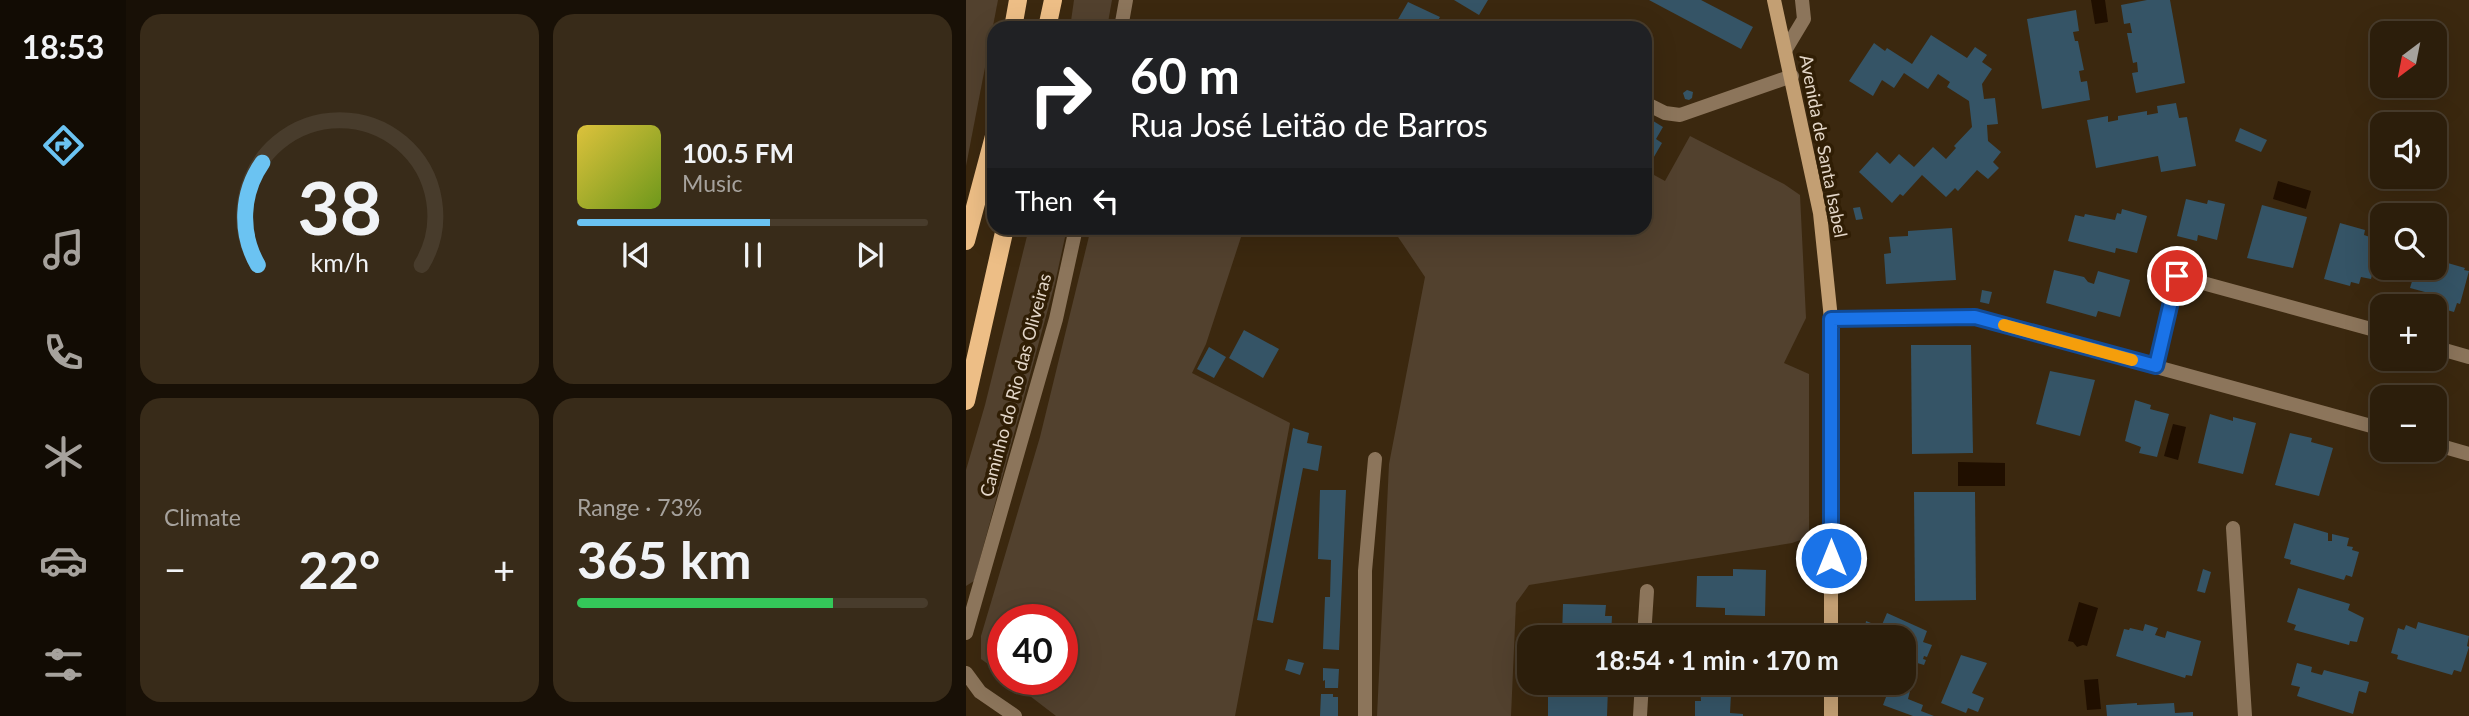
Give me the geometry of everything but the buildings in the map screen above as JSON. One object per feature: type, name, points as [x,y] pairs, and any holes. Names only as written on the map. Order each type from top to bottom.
[{"type":"main road","points":[[1014,21],[1018,0]]},
{"type":"main road","points":[[1048,21],[1053,0]]},
{"type":"main road","points":[[966,241],[987,162]]},
{"type":"main road","points":[[966,401],[1003,235]]},
{"type":"street","points":[[1122,21],[1126,0]]},
{"type":"street","name":"Avenida de Santa Isabel","points":[[1774,0],[1820,213],[1831,319],[1831,625]]},
{"type":"street","points":[[1786,50],[1804,19],[1802,0]]},
{"type":"street","points":[[1652,106],[1665,113],[1680,115],[1791,76]]},
{"type":"street","name":"Caminho do Rio das Oliveiras","points":[[966,633],[1056,319],[1074,235]]},
{"type":"street","points":[[2156,366],[2177,276],[2370,329]]},
{"type":"street","points":[[1831,319],[1975,317],[2370,426]]},
{"type":"street","points":[[2447,350],[2469,356]]},
{"type":"street","points":[[2447,448],[2469,454]]},
{"type":"street","points":[[1365,716],[1365,571],[1375,460]]},
{"type":"street","points":[[2233,528],[2245,716]]},
{"type":"street","points":[[1645,625],[1647,591]]},
{"type":"street","points":[[966,673],[980,692],[1015,716]]},
{"type":"street","points":[[1640,716],[1641,695]]},
{"type":"street","points":[[1831,695],[1831,716]]},
{"type":"shaded area","points":[[966,0],[998,0],[994,21],[987,21],[987,57],[966,166]]},
{"type":"shaded area","points":[[1074,0],[1112,0],[1108,21],[1071,21]]},
{"type":"shaded area","points":[[2091,0],[2105,0],[2108,22],[2095,24]]},
{"type":"shaded area","points":[[1690,136],[1784,184],[1800,195],[1806,318],[1784,363],[1809,374],[1809,537],[1792,543],[1529,585],[1516,603],[1511,716],[1377,716],[1389,464],[1425,277],[1397,235],[1652,235],[1652,174],[1665,181]]},
{"type":"shaded area","points":[[2278,181],[2311,191],[2306,209],[2273,199]]},
{"type":"shaded area","points":[[1027,235],[1065,235],[1055,283],[974,581],[966,586],[966,470]]},
{"type":"shaded area","points":[[1089,235],[1242,235],[1206,344],[1192,373],[1290,423],[1235,716],[1056,716],[1029,695],[1078,695],[1078,604],[990,604],[1040,437]]},
{"type":"shaded area","points":[[2173,424],[2186,427],[2178,460],[2164,456]]},
{"type":"shaded area","points":[[1958,462],[2005,463],[2005,486],[1958,486]]},
{"type":"shaded area","points":[[2079,602],[2098,608],[2087,646],[2077,647],[2068,641]]},
{"type":"shaded area","points":[[987,616],[987,663],[981,659],[981,636]]},
{"type":"shaded area","points":[[2098,679],[2101,709],[2087,710],[2084,680]]},
{"type":"slow traffic","points":[[2004,325],[2132,360]]},
{"type":"route","points":[[1831,558],[1831,319],[1975,317],[2156,366],[2177,276]]}]
